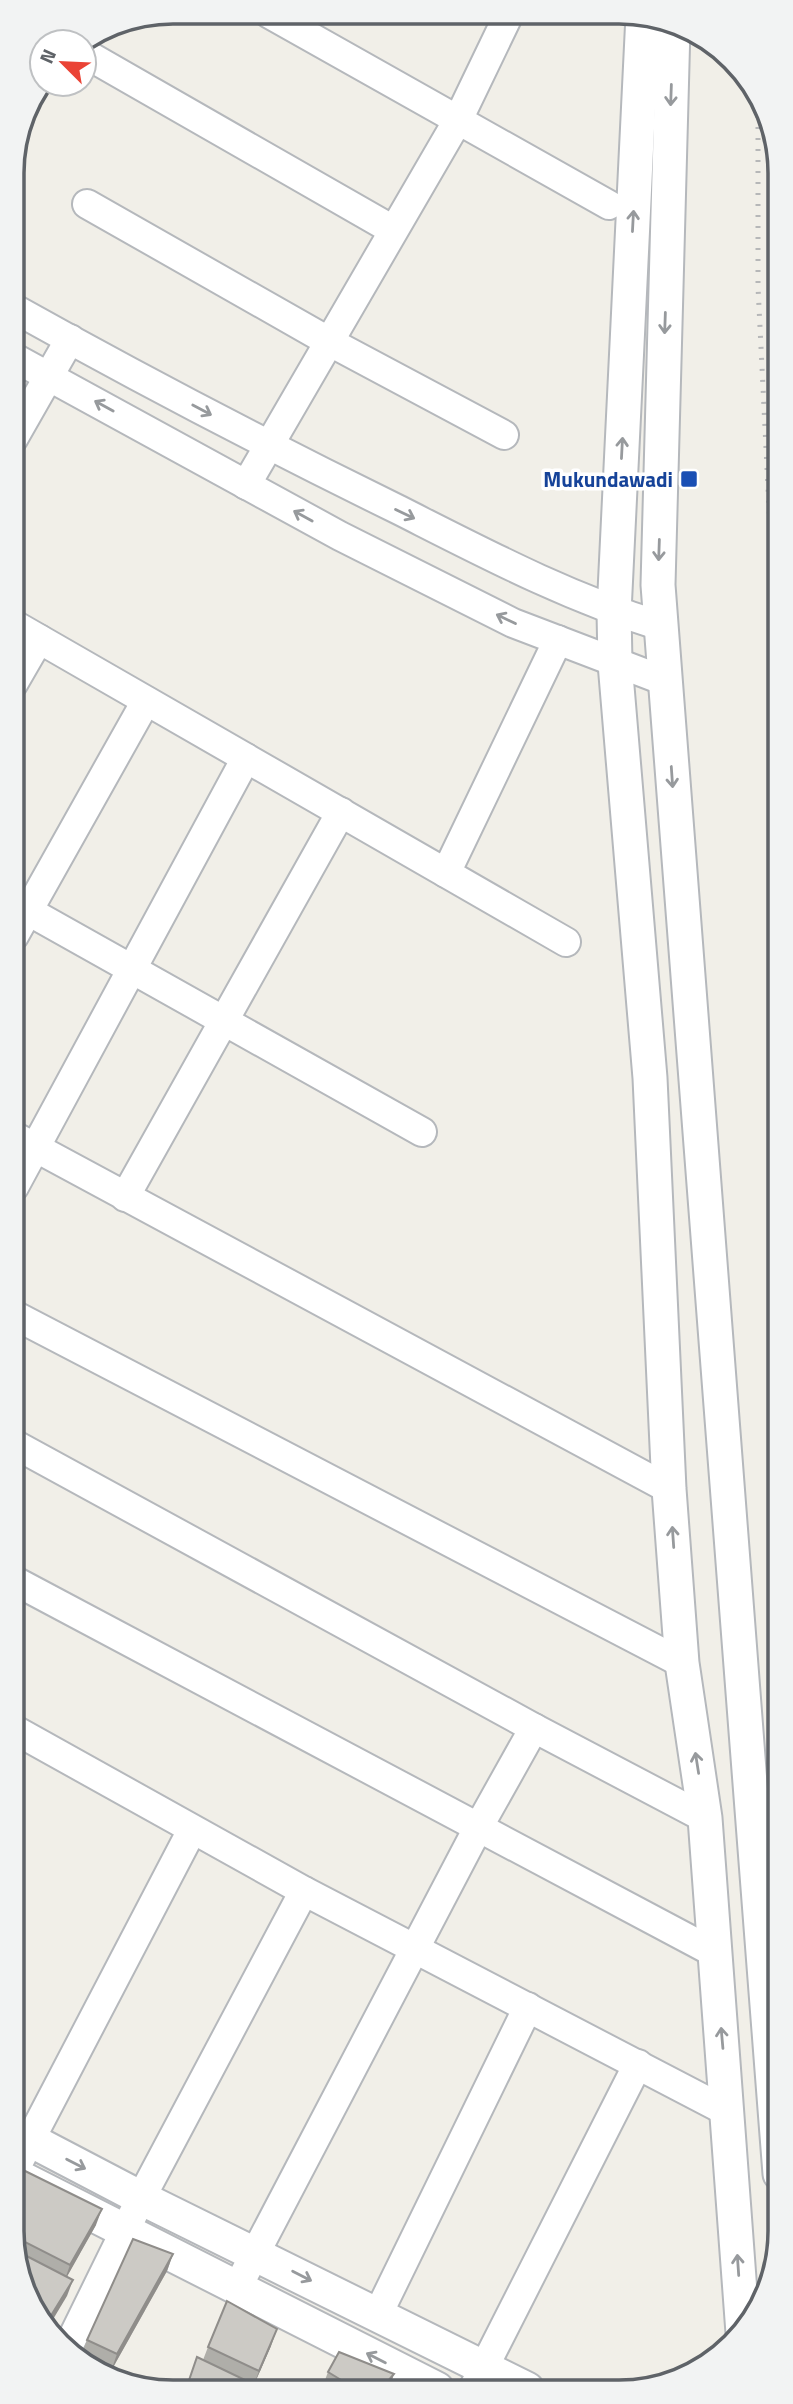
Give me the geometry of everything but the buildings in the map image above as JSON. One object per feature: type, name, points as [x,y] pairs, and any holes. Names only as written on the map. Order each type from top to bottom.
[{"type":"street","points":[[246,485],[458,120],[505,24]]},
{"type":"street","points":[[289,25],[610,205]]},
{"type":"street","points":[[642,26],[614,612],[615,663],[650,1078],[669,1489],[682,1663],[705,1818],[742,2315]]},
{"type":"street","points":[[673,34],[658,585],[768,2020]]},
{"type":"street","points":[[98,60],[393,230]]},
{"type":"street","points":[[87,204],[328,341],[503,435]]},
{"type":"street","points":[[25,315],[269,446],[549,585],[614,612],[661,626]]},
{"type":"street","points":[[25,418],[69,339]]},
{"type":"street","points":[[25,363],[340,536],[513,623],[665,681]]},
{"type":"street","points":[[25,631],[566,942]]},
{"type":"street","points":[[25,664],[39,639]]},
{"type":"street","points":[[446,873],[558,639]]},
{"type":"street","points":[[25,899],[146,701]]},
{"type":"street","points":[[246,758],[132,970],[25,1142],[669,1489]]},
{"type":"street","points":[[125,1197],[341,812]]},
{"type":"street","points":[[25,910],[422,1132]]},
{"type":"street","points":[[24,1320],[682,1663]]},
{"type":"street","points":[[24,1450],[534,1728],[705,1818]]},
{"type":"street","points":[[24,1586],[715,1953]]},
{"type":"street","points":[[237,2288],[478,1828],[534,1728]]},
{"type":"street","points":[[24,1735],[304,1891],[728,2112]]},
{"type":"street","points":[[24,2134],[192,1830]]},
{"type":"street","points":[[72,2339],[141,2198],[304,1891]]},
{"type":"street","points":[[378,2314],[528,2007]]},
{"type":"street","points":[[24,2137],[141,2198],[378,2314],[479,2378],[638,2064]]},
{"type":"street","points":[[24,2180],[419,2380]]},
{"type":"railway","points":[[758,118],[758,287],[769,505]]},
{"type":"place","name":"Mukundawadi","points":[[689,479]]}]
